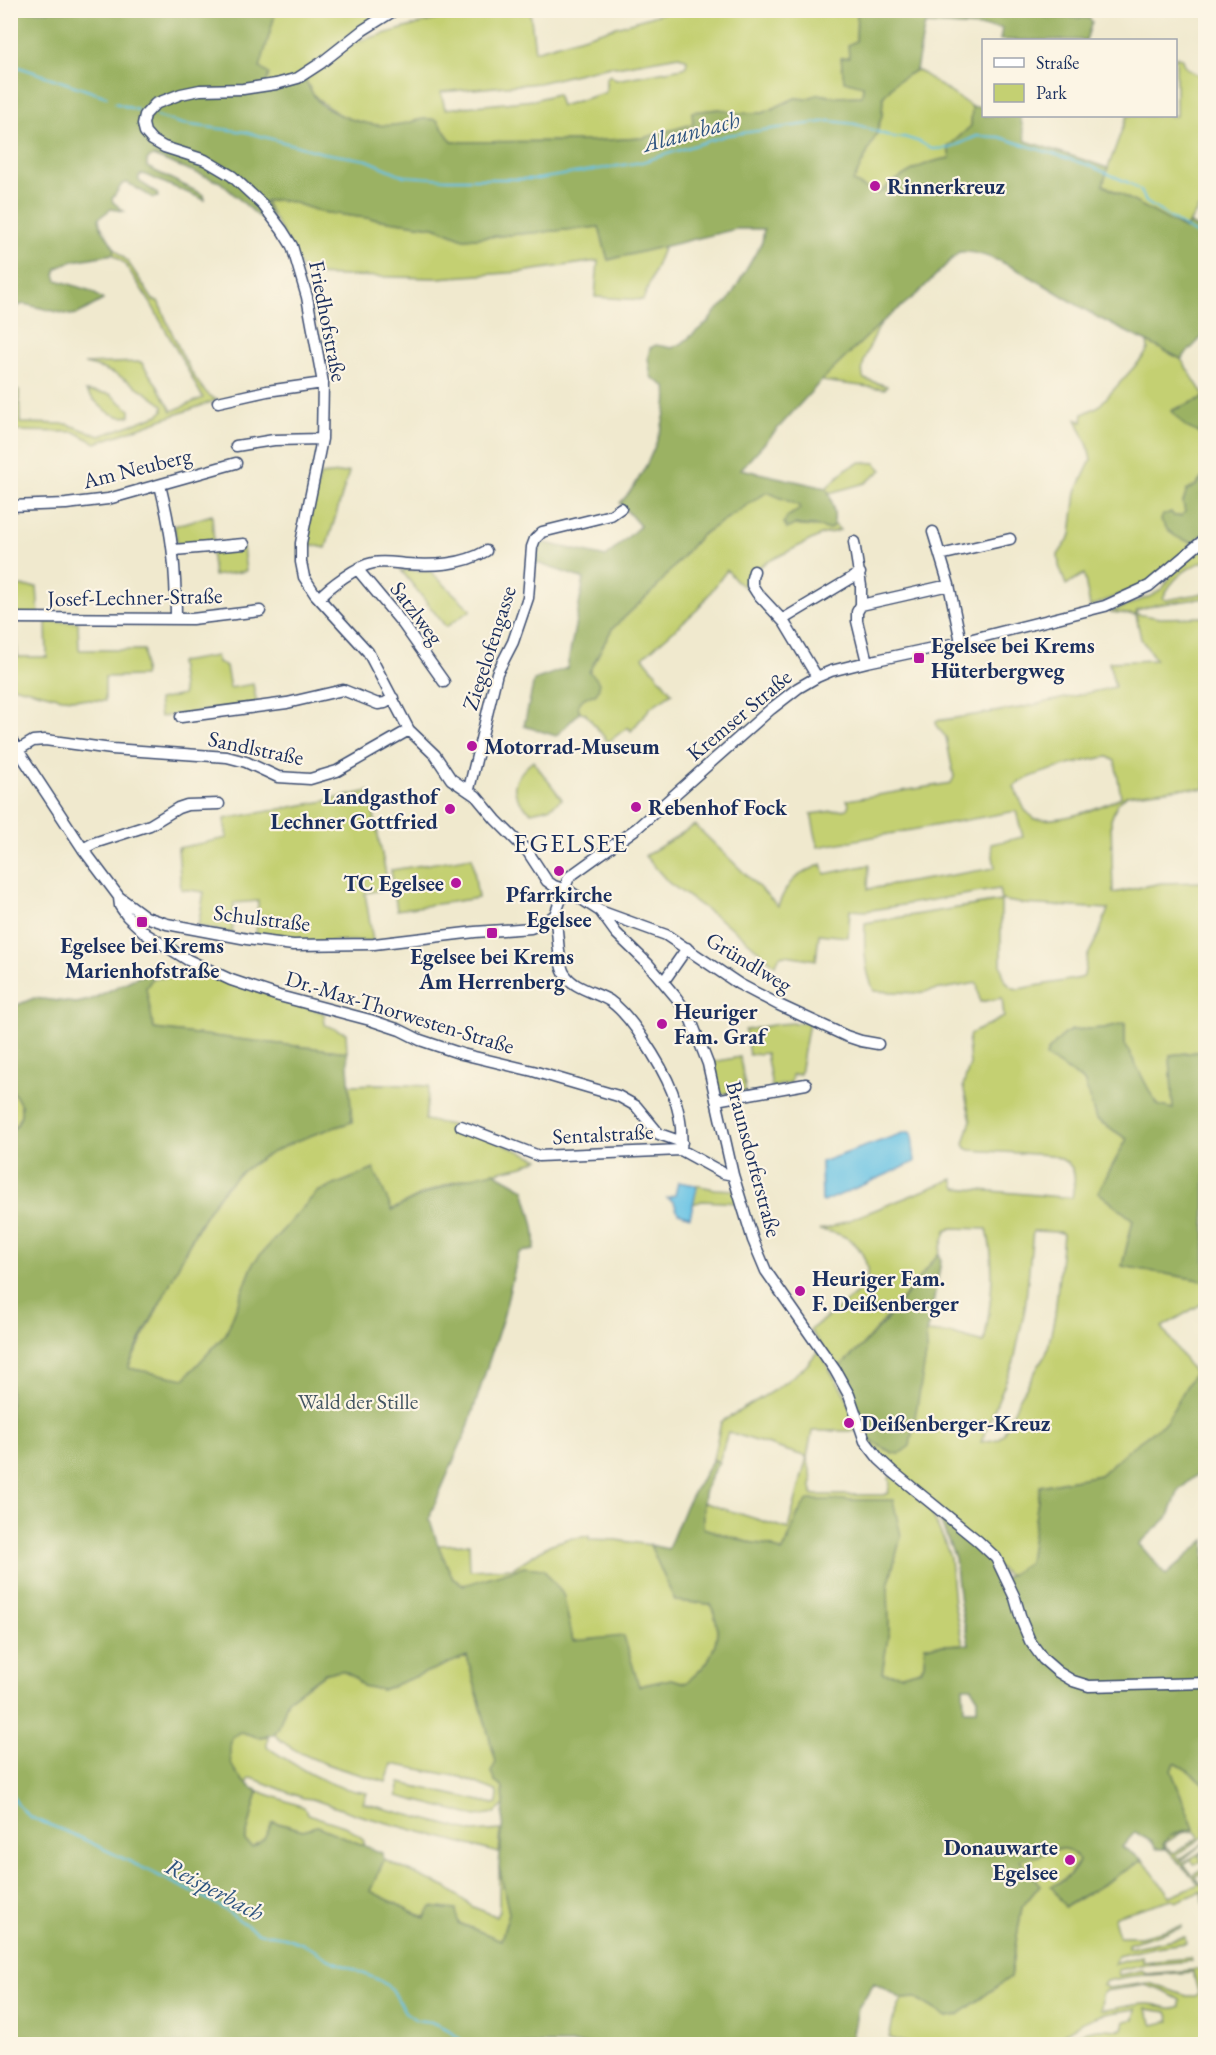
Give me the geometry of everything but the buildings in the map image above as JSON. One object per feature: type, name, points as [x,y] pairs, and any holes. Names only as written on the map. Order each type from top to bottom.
[{"type":"street","name":"Friedhofstraße","points":[[395,10],[363,30],[309,72],[286,82],[243,88],[200,90],[164,100],[150,109],[143,123],[152,140],[164,147],[205,160],[232,176],[263,206],[292,246],[300,267],[316,338],[323,383],[322,439],[301,543],[304,577],[368,652],[409,730]]},
{"type":"street","points":[[218,402],[267,390],[323,383]]},
{"type":"street","points":[[236,446],[274,440],[322,439]]},
{"type":"street","name":"Am Neuberg","points":[[10,506],[66,504],[108,499],[236,463]]},
{"type":"street","points":[[160,485],[174,550],[176,618]]},
{"type":"street","name":"Ziegelofengasse","points":[[469,789],[497,673],[513,642],[528,598],[532,547],[535,539],[542,532],[611,514],[621,508]]},
{"type":"street","points":[[933,532],[949,585],[961,642]]},
{"type":"street","name":"Kremser Straße","points":[[564,889],[569,878],[576,872],[637,828],[771,709],[798,688],[817,677],[867,662],[1075,615],[1115,602],[1149,586],[1206,538]]},
{"type":"street","points":[[940,555],[1010,539]]},
{"type":"street","points":[[854,542],[860,573],[861,605],[857,612],[857,621],[867,662]]},
{"type":"street","points":[[174,550],[244,544]]},
{"type":"street","name":"Satzlweg","points":[[320,598],[327,589],[370,564],[379,562],[426,565],[459,562],[486,551]]},
{"type":"street","name":"Satzlweg","points":[[358,570],[403,624],[444,682]]},
{"type":"street","points":[[754,571],[752,585],[784,622],[817,677]]},
{"type":"street","points":[[784,622],[785,618],[860,573]]},
{"type":"street","points":[[861,605],[949,585]]},
{"type":"street","name":"Josef-Lechner-Straße","points":[[10,618],[192,619],[260,611]]},
{"type":"street","points":[[181,717],[287,703],[343,690],[378,704],[393,698]]},
{"type":"street","points":[[409,730],[435,755],[451,778],[469,789],[495,820],[528,852],[547,881],[564,889],[555,915],[560,944],[560,965],[567,979],[611,1002],[637,1029],[655,1056],[670,1085],[679,1114],[681,1146]]},
{"type":"street","name":"Sandlstraße","points":[[18,750],[33,741],[45,740],[227,757],[246,762],[278,777],[310,779],[337,771],[409,730]]},
{"type":"street","points":[[10,738],[18,750]]},
{"type":"street","name":"Schulstraße","points":[[18,750],[83,849],[119,897],[146,917],[167,924],[293,945],[374,944],[531,928],[555,915]]},
{"type":"street","points":[[83,849],[94,843],[150,825],[178,808],[188,805],[219,804]]},
{"type":"street","name":"Braunsdorferstraße","points":[[564,889],[600,911],[616,933],[664,981],[689,1015],[708,1064],[733,1175],[753,1240],[766,1271],[835,1370],[849,1395],[861,1433],[870,1449],[907,1485],[996,1558],[1015,1598],[1030,1641],[1043,1659],[1058,1672],[1073,1681],[1089,1686],[1206,1683]]},
{"type":"street","name":"Dr.-Max-Thorwesten-Straße","points":[[119,897],[120,906],[127,916],[146,934],[188,960],[231,980],[370,1020],[462,1054],[533,1071],[618,1096],[636,1107],[659,1134],[723,1173],[733,1175]]},
{"type":"street","name":"Gründlweg","points":[[600,911],[666,935],[752,992],[846,1036],[878,1044]]},
{"type":"street","points":[[664,981],[687,948]]},
{"type":"street","points":[[716,1100],[806,1084]]},
{"type":"street","name":"Sentalstraße","points":[[461,1126],[539,1156],[681,1146]]},
{"type":"green space","points":[[857,10],[856,41],[849,57],[842,58],[844,80],[863,86],[862,96],[835,97],[819,94],[806,99],[795,98],[763,113],[735,113],[719,109],[692,112],[694,124],[643,138],[591,141],[452,142],[436,120],[421,119],[388,126],[363,123],[329,108],[311,92],[265,88],[259,69],[276,11],[400,11],[351,43],[467,11],[530,11],[535,51],[670,11]],"holes":[[[679,56],[687,60],[683,68],[616,80],[610,75],[606,79],[604,93],[561,106],[557,94],[534,100],[445,109],[441,92],[539,83],[610,66],[616,67]]]},
{"type":"green space","points":[[956,10],[1005,17],[1017,11],[1044,10],[1045,17],[1089,18],[1092,22],[1086,39],[1000,39],[1002,28],[925,24],[916,70],[896,82],[883,97],[882,115],[876,135],[853,182],[878,194],[911,171],[950,158],[948,147],[971,126],[972,107],[982,107],[982,117],[1020,117],[1026,141],[1108,168],[1103,185],[1185,229],[1189,223],[1205,233],[1205,334],[1181,359],[1099,318],[1010,266],[974,253],[959,252],[917,294],[881,323],[821,381],[741,469],[826,488],[834,510],[832,526],[827,529],[796,524],[787,529],[784,523],[787,517],[800,509],[798,505],[767,492],[700,536],[656,588],[612,629],[589,672],[595,677],[599,688],[595,695],[581,701],[578,706],[580,712],[556,736],[524,726],[534,680],[567,668],[584,579],[534,562],[537,541],[606,557],[640,526],[620,503],[646,464],[660,432],[664,416],[666,387],[651,377],[648,358],[650,348],[656,345],[672,348],[681,344],[709,321],[715,312],[728,301],[762,242],[764,229],[736,229],[608,260],[599,227],[464,239],[434,227],[321,212],[292,202],[265,201],[274,225],[258,216],[220,182],[153,156],[147,160],[147,167],[204,195],[205,200],[143,174],[139,176],[139,181],[157,193],[158,197],[153,198],[128,183],[122,184],[112,199],[124,211],[111,209],[99,218],[100,225],[115,249],[113,254],[73,261],[57,268],[55,275],[57,280],[91,291],[103,300],[78,314],[70,315],[24,304],[11,308],[11,11],[276,11],[260,68],[269,74],[265,88],[304,77],[318,101],[338,114],[381,125],[401,124],[422,119],[437,120],[452,142],[591,141],[643,138],[693,124],[692,112],[720,109],[735,113],[763,113],[795,98],[806,99],[819,94],[835,97],[862,96],[863,86],[844,81],[841,58],[849,57],[848,45],[856,41],[857,11]]},
{"type":"green space","points":[[956,11],[1017,11],[1005,17]]},
{"type":"green space","points":[[1177,57],[1182,59],[1190,71],[1204,77],[1198,85],[1205,90],[1205,198],[1185,230],[1102,184],[1127,117],[1177,117]]},
{"type":"green space","points":[[916,70],[972,107],[971,126],[948,147],[950,158],[912,171],[878,194],[853,182],[876,135],[882,115],[883,97],[896,82]]},
{"type":"green space","points":[[278,200],[322,212],[434,227],[464,239],[599,227],[608,260],[664,246],[643,300],[595,297],[598,261],[521,272],[437,278],[305,275],[265,201]]},
{"type":"green space","points":[[115,249],[128,262],[153,300],[158,301],[191,371],[200,385],[217,400],[96,443],[75,432],[11,431],[10,390],[19,390],[20,423],[67,424],[100,436],[158,415],[163,411],[163,405],[126,380],[106,370],[84,364],[141,362],[172,411],[203,398],[150,302],[125,264],[113,254]]},
{"type":"green space","points":[[881,323],[868,351],[862,373],[864,379],[887,386],[885,389],[821,381]]},
{"type":"green space","points":[[1147,342],[1181,359],[1205,397],[1172,410],[1200,435],[1205,436],[1205,474],[1183,502],[1185,512],[1181,516],[1174,516],[1194,543],[1148,583],[1090,607],[1084,574],[1066,585],[1059,566],[1058,555],[1071,535],[1076,492],[1091,460],[1088,446],[1076,419],[1082,422],[1083,414],[1099,406],[1144,356],[1148,349]]},
{"type":"green space","points":[[86,391],[110,394],[130,410],[130,416],[123,417],[111,413],[100,406]]},
{"type":"green space","points":[[1205,397],[1205,436],[1186,427],[1171,411]]},
{"type":"green space","points":[[861,462],[875,463],[882,470],[865,483],[830,493],[826,488],[846,469]]},
{"type":"green space","points":[[349,472],[326,548],[304,543],[320,475]]},
{"type":"green space","points":[[1205,474],[1205,532],[1194,543],[1174,536],[1161,520],[1163,515],[1171,512],[1174,516],[1181,516],[1185,512],[1183,502],[1187,490],[1197,485]]},
{"type":"green space","points":[[767,492],[798,505],[800,509],[787,517],[784,523],[831,528],[834,524],[840,530],[821,535],[751,572],[755,594],[737,582],[727,570],[698,609],[643,657],[672,693],[651,707],[631,731],[628,727],[608,742],[585,713],[580,712],[578,706],[587,696],[589,672],[612,629],[656,588],[700,536]]},
{"type":"green space","points":[[212,515],[214,543],[180,546],[177,543],[174,526]]},
{"type":"green space","points":[[1205,543],[1205,561],[1180,575],[1163,598],[1166,600],[1205,593],[1205,598],[1155,605],[1137,610],[1136,614],[1160,618],[1205,617],[1205,789],[1181,788],[1127,795],[1117,804],[1111,820],[1113,893],[1161,883],[1205,882],[1205,1051],[1170,1055],[1173,1110],[1156,1105],[1125,1044],[1125,1023],[1104,1028],[1072,1030],[1064,1034],[1047,1052],[1084,1081],[1096,1119],[1127,1139],[1098,1192],[1133,1220],[1122,1266],[1205,1281],[1205,1302],[1162,1327],[1194,1373],[1166,1422],[1129,1449],[1100,1475],[1040,1486],[1029,1563],[1008,1576],[894,1470],[867,1439],[893,1453],[900,1454],[927,1350],[926,1332],[952,1334],[984,1343],[992,1286],[987,1229],[952,1228],[946,1231],[933,1263],[862,1346],[837,1369],[810,1330],[857,1293],[866,1281],[867,1269],[862,1253],[852,1241],[819,1230],[953,1179],[956,1188],[1072,1198],[1073,1170],[1066,1162],[1051,1155],[966,1148],[964,1144],[971,1120],[963,1086],[970,1064],[968,1043],[970,1034],[1004,1017],[1002,998],[980,1002],[977,983],[917,993],[874,991],[865,958],[865,923],[1001,901],[1001,965],[1007,983],[1018,989],[1084,976],[1087,957],[1108,909],[1023,904],[1001,900],[999,889],[866,911],[850,910],[848,937],[819,934],[816,960],[786,955],[780,956],[775,965],[736,931],[669,883],[645,856],[695,825],[778,906],[794,879],[822,864],[825,874],[869,865],[868,889],[995,868],[991,844],[1023,837],[1016,811],[818,847],[811,814],[847,809],[849,804],[847,800],[951,783],[954,777],[946,737],[937,727],[936,721],[1020,708],[1115,687],[1109,662],[1156,660],[1141,639],[1136,615],[1110,612],[1151,596],[1163,588],[1173,573]],"holes":[[[1108,757],[1115,761],[1121,797],[1079,814],[1056,819],[1034,819],[1025,810],[1014,787],[1044,772]],[[1033,1231],[1063,1234],[1055,1315],[1047,1352],[1019,1399],[1004,1433],[998,1439],[981,1442],[1014,1361],[1025,1308]]]},
{"type":"green space","points":[[243,547],[246,571],[214,576],[211,550]]},
{"type":"green space","points":[[401,570],[430,571],[471,610],[446,627]]},
{"type":"green space","points":[[11,586],[37,587],[39,616],[11,616]]},
{"type":"green space","points":[[11,622],[13,622],[18,657],[47,657],[46,622],[78,622],[79,650],[144,650],[143,676],[105,677],[105,701],[62,698],[12,686]]},
{"type":"green space","points":[[216,656],[218,662],[226,667],[230,688],[253,684],[257,704],[160,717],[158,700],[183,695],[179,662]]},
{"type":"green space","points":[[533,761],[562,799],[549,808],[531,812],[518,799],[515,786],[520,774]]},
{"type":"green space","points":[[369,791],[389,889],[365,893],[373,941],[294,942],[256,937],[258,901],[234,903],[232,933],[198,926],[204,892],[181,889],[178,848],[227,838],[224,819]]},
{"type":"green space","points":[[472,857],[478,898],[397,910],[391,870]]},
{"type":"green space","points":[[204,972],[324,1013],[325,1025],[346,1033],[347,1052],[153,1029],[145,988],[152,979]]},
{"type":"green space","name":"Wald der Stille","points":[[149,974],[152,979],[146,988],[154,1029],[347,1052],[352,1122],[306,1137],[275,1151],[248,1167],[225,1189],[196,1230],[128,1368],[184,1379],[226,1334],[254,1262],[317,1192],[374,1169],[392,1210],[442,1187],[494,1172],[524,1189],[534,1228],[534,1250],[521,1252],[518,1255],[504,1314],[468,1427],[430,1520],[453,1579],[464,1585],[524,1567],[543,1569],[563,1594],[573,1641],[624,1636],[639,1686],[671,1679],[686,1683],[702,1669],[715,1645],[717,1624],[710,1604],[675,1601],[650,1545],[668,1549],[686,1505],[713,1459],[719,1462],[704,1493],[703,1528],[747,1542],[769,1545],[782,1552],[800,1511],[808,1500],[893,1500],[901,1536],[888,1586],[889,1631],[882,1673],[902,1675],[921,1670],[924,1663],[925,1646],[969,1644],[960,1603],[955,1558],[938,1515],[988,1553],[1004,1579],[1029,1562],[1040,1486],[1100,1475],[1129,1449],[1166,1422],[1194,1373],[1205,1378],[1205,1468],[1179,1490],[1169,1516],[1139,1544],[1166,1575],[1205,1540],[1205,1785],[1189,1771],[1175,1763],[1171,1770],[1194,1829],[1176,1833],[1168,1838],[1163,1845],[1165,1849],[1156,1849],[1152,1842],[1135,1832],[1122,1847],[1143,1860],[1065,1907],[1051,1886],[1071,1873],[1079,1861],[1075,1855],[1071,1851],[1061,1849],[1019,1860],[1040,1885],[1022,1907],[1010,1977],[958,2015],[947,2017],[916,1998],[902,1999],[874,1983],[858,2008],[851,2044],[11,2044],[10,1132],[17,1125],[21,1115],[21,1105],[11,1088],[10,1008],[34,998],[76,1003],[90,1000],[137,977]],"holes":[[[467,1656],[496,1762],[491,1772],[495,1782],[503,1788],[504,1805],[499,1867],[509,1913],[501,1940],[458,1923],[456,1910],[431,1907],[425,1918],[370,1891],[384,1860],[382,1853],[317,1826],[303,1830],[273,1822],[264,1839],[253,1847],[245,1841],[258,1791],[250,1787],[234,1769],[230,1754],[232,1737],[241,1732],[261,1738],[274,1734],[288,1700],[325,1673],[342,1671],[355,1677],[363,1686],[382,1690]],[[963,1687],[971,1687],[977,1697],[977,1710],[964,1710]]]},
{"type":"green space","points":[[809,1022],[800,1074],[792,1075],[791,1083],[772,1087],[766,1053],[749,1055],[745,1030],[778,1024]]},
{"type":"green space","points":[[1125,1023],[1125,1044],[1157,1105],[1173,1109],[1170,1055],[1205,1051],[1205,1281],[1122,1266],[1133,1220],[1098,1192],[1127,1139],[1096,1119],[1084,1081],[1046,1057],[1047,1052],[1064,1034],[1072,1030],[1104,1028]]},
{"type":"green space","points":[[740,1057],[746,1092],[720,1094],[713,1062]]},
{"type":"green space","points":[[349,1085],[429,1086],[425,1120],[461,1127],[539,1159],[523,1166],[456,1181],[391,1210],[254,1262],[226,1334],[184,1379],[128,1368],[197,1230],[227,1186],[248,1167],[275,1151],[306,1137],[352,1122]]},
{"type":"green space","points":[[11,1088],[20,1105],[21,1115],[11,1132]]},
{"type":"green space","points":[[695,1185],[736,1190],[740,1203],[702,1201],[693,1204]]},
{"type":"green space","points":[[939,1253],[941,1261],[926,1332],[927,1350],[910,1446],[899,1454],[893,1453],[867,1439],[837,1369],[887,1319]]},
{"type":"green space","points":[[818,1351],[846,1396],[858,1431],[812,1431],[807,1457],[728,1432],[719,1462],[713,1459],[721,1422],[776,1389],[806,1366]]},
{"type":"green space","points":[[807,1457],[812,1479],[812,1495],[884,1495],[888,1493],[891,1474],[929,1507],[950,1558],[954,1604],[963,1644],[925,1646],[924,1663],[921,1670],[902,1675],[882,1674],[889,1631],[888,1586],[901,1536],[812,1500],[801,1509],[791,1537],[782,1552],[769,1545],[747,1542],[703,1528],[702,1502],[788,1529]]},
{"type":"green space","points":[[589,1536],[589,1539],[650,1545],[675,1601],[710,1604],[717,1625],[715,1645],[707,1662],[686,1683],[671,1679],[639,1686],[573,1641],[563,1594],[524,1567],[464,1585],[453,1579],[438,1545],[469,1544],[470,1570],[513,1568],[549,1545],[567,1539]]},
{"type":"green space","points":[[467,1656],[496,1762],[495,1782],[503,1788],[504,1805],[495,1813],[476,1816],[397,1796],[400,1783],[497,1803],[496,1791],[461,1777],[392,1764],[386,1782],[311,1758],[284,1743],[274,1734],[288,1700],[326,1673],[342,1671],[355,1677],[363,1686],[382,1690]]},
{"type":"green space","points":[[241,1732],[261,1738],[268,1737],[267,1746],[270,1749],[316,1777],[341,1787],[367,1793],[363,1803],[473,1832],[501,1830],[499,1853],[358,1815],[303,1798],[252,1778],[249,1779],[247,1786],[231,1764],[229,1752],[232,1737]]},
{"type":"green space","points":[[1175,1763],[1189,1771],[1205,1785],[1205,1838],[1203,1837],[1176,1855],[1180,1859],[1205,1842],[1181,1861],[1183,1863],[1205,1850],[1199,1856],[1202,1861],[1195,1865],[1191,1860],[1184,1865],[1193,1875],[1205,1867],[1205,1871],[1195,1877],[1203,1886],[1205,1885],[1205,1913],[1202,1891],[1176,1902],[1172,1899],[1115,1916],[1119,1936],[1140,1936],[1182,1926],[1182,1928],[1128,1944],[1128,1948],[1185,1937],[1186,1943],[1155,1947],[1118,1956],[1114,1964],[1142,1956],[1143,1962],[1190,1958],[1191,1961],[1141,1965],[1118,1970],[1119,1975],[1142,1970],[1146,1974],[1205,1969],[1205,2044],[911,2044],[889,2038],[893,2020],[902,1999],[916,1998],[947,2017],[958,2015],[1010,1977],[1022,1907],[1040,1885],[1019,1860],[1061,1849],[1071,1851],[1075,1855],[1079,1861],[1069,1875],[1056,1884],[1066,1907],[1143,1860],[1170,1896],[1199,1884],[1163,1845],[1168,1837],[1180,1832],[1194,1829],[1171,1770]],"holes":[[[1194,1831],[1198,1838],[1174,1853],[1166,1847],[1165,1843],[1181,1833]],[[1193,1972],[1198,1992],[1196,1996],[1187,1996],[1149,1983],[1108,1988],[1103,1985],[1106,1981],[1132,1976]],[[1145,1985],[1180,2000],[1180,2006],[1168,2008],[1142,2004],[1101,2010],[1102,1994],[1105,1991]],[[1136,2009],[1134,2019],[1125,2021],[1123,2029],[1093,2030],[1063,2041],[1060,2036],[1087,2020],[1114,2012]],[[1146,2009],[1167,2012],[1170,2021],[1154,2025]]]},
{"type":"green space","points":[[258,1791],[304,1807],[307,1814],[347,1827],[363,1839],[365,1846],[317,1826],[303,1830],[274,1822],[264,1839],[253,1847],[245,1841]]},
{"type":"green space","points":[[384,1860],[447,1888],[473,1907],[496,1916],[499,1910],[499,1867],[509,1913],[501,1940],[457,1922],[426,1918],[370,1891]]},
{"type":"water","points":[[910,1132],[912,1136],[915,1162],[822,1201],[821,1162]]},
{"type":"water","points":[[678,1182],[695,1185],[697,1188],[690,1217],[678,1213],[674,1202],[667,1198],[675,1195]]},
{"type":"waterway","name":"Alaunbach","points":[[10,64],[107,97]]},
{"type":"waterway","name":"Alaunbach","points":[[115,103],[137,110]]},
{"type":"waterway","name":"Alaunbach","points":[[156,116],[182,124],[246,132],[323,153],[367,160],[404,176],[447,179],[538,179],[642,162],[727,135],[830,121],[855,124],[895,138],[904,137],[932,149],[950,148],[977,136],[999,137],[1088,165],[1129,183],[1141,191],[1146,202],[1206,241]]},
{"type":"waterway","name":"Reisperbach","points":[[10,1791],[18,1805],[30,1817],[77,1836],[215,1903],[258,1933],[284,1937],[306,1945],[328,1959],[379,1980],[392,1989],[405,2012],[416,2020],[431,2022],[449,2030],[466,2044]]},
{"type":"place","name":"Rinnerkreuz","points":[[875,186]]},
{"type":"place","name":"Egelsee bei Krems Hüterbergweg","points":[[919,658]]},
{"type":"place","name":"Motorrad-Museum","points":[[472,746]]},
{"type":"place","name":"Rebenhof Fock","points":[[636,807]]},
{"type":"place","name":"Landgasthof Lechner Gottfried","points":[[450,809]]},
{"type":"place","name":"Pfarrkirche Egelsee","points":[[559,871]]},
{"type":"place","name":"TC Egelsee","points":[[456,883]]},
{"type":"place","name":"Egelsee bei Krems Marienhofstraße","points":[[142,922]]},
{"type":"place","name":"Egelsee bei Krems Am Herrenberg","points":[[492,933]]},
{"type":"place","name":"Heuriger Fam. Graf","points":[[662,1024]]},
{"type":"place","name":"Heuriger Fam. F. Deißenberger","points":[[800,1291]]},
{"type":"place","name":"Deißenberger-Kreuz","points":[[849,1423]]},
{"type":"place","name":"Donauwarte Egelsee","points":[[1070,1860]]},
{"type":"district","name":"EGELSEE","points":[[571,843]]}]
